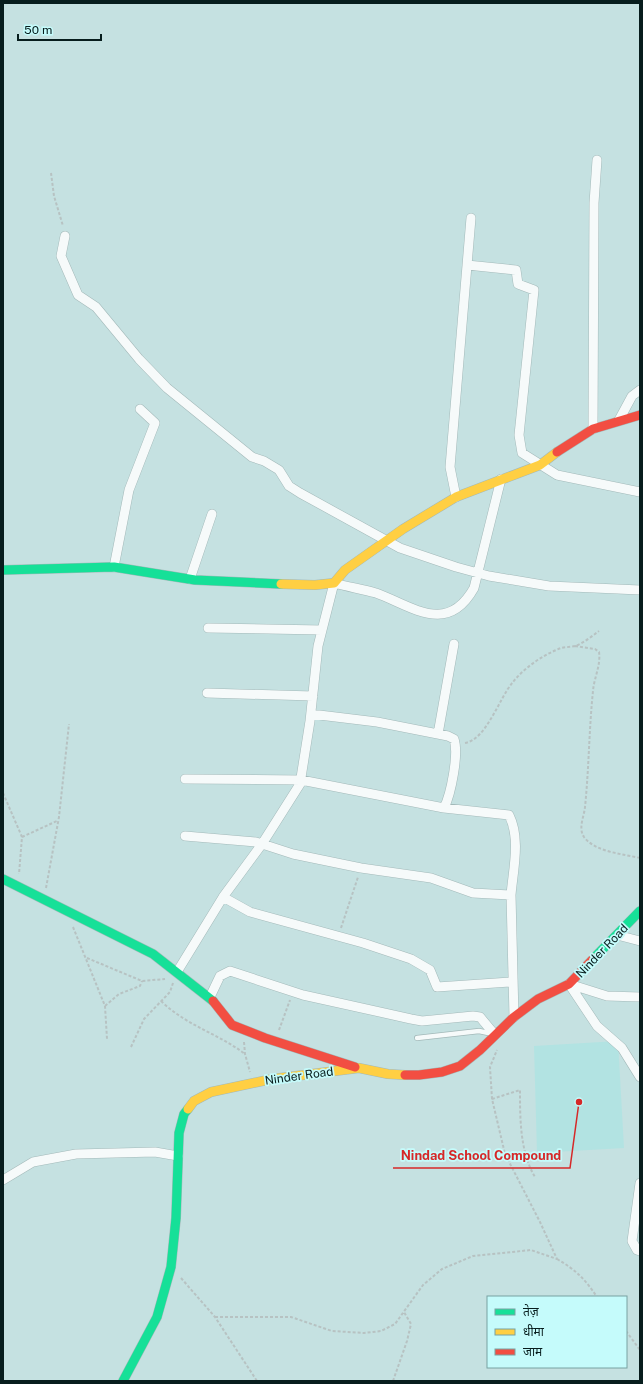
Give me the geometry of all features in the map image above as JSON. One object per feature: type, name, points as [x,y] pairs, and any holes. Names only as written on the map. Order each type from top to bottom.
[{"type":"street","points":[[593,429],[594,203],[597,160]]},
{"type":"street","points":[[456,497],[450,467],[472,218]]},
{"type":"street","points":[[65,236],[61,256],[78,295],[96,308],[139,359],[167,388],[224,436],[252,457],[264,461],[279,470],[289,486],[400,548],[477,573],[549,586],[640,590]]},
{"type":"street","points":[[467,264],[516,270],[518,284],[534,290],[519,435],[522,453],[557,475],[640,492]]},
{"type":"street","points":[[620,420],[632,396],[640,390]]},
{"type":"street","points":[[114,567],[129,490],[155,423],[140,409]]},
{"type":"street","points":[[177,972],[223,897],[262,844],[298,791],[311,714],[318,646],[334,583],[345,570],[386,541],[456,497],[540,465],[564,447],[593,429],[640,415]]},
{"type":"street","points":[[3,570],[114,567],[190,579],[315,585],[334,583],[376,594],[403,606],[431,614],[444,613],[466,602],[474,588],[501,480]]},
{"type":"street","points":[[190,579],[212,514]]},
{"type":"street","points":[[208,628],[322,630]]},
{"type":"street","points":[[438,734],[454,644]]},
{"type":"street","points":[[207,693],[313,696]]},
{"type":"street","points":[[311,714],[377,722],[438,734],[454,739],[456,745],[448,800],[444,808]]},
{"type":"street","points":[[185,778],[301,780],[444,808],[509,815],[513,824],[515,838],[511,895],[511,982],[514,1017]]},
{"type":"street","points":[[185,836],[256,842],[293,854],[361,868],[431,878],[473,893],[511,895]]},
{"type":"street","points":[[3,879],[153,954],[210,997],[232,1025],[275,1041],[359,1068]]},
{"type":"street","points":[[223,897],[250,912],[411,959],[430,970],[437,987],[511,982]]},
{"type":"street","name":"Ninder Road","points":[[123,1381],[157,1317],[170,1267],[176,1218],[179,1133],[184,1114],[194,1101],[211,1092],[272,1079],[359,1068],[388,1074],[419,1074],[442,1072],[460,1066],[514,1017],[538,999],[569,984],[640,911]]},
{"type":"street","points":[[618,935],[640,941]]},
{"type":"street","points":[[210,997],[220,976],[230,971],[293,992],[422,1021],[473,1016],[480,1017],[495,1035]]},
{"type":"street","points":[[569,984],[606,996],[640,997]]},
{"type":"street","points":[[569,984],[597,1026],[622,1048],[640,1077]]},
{"type":"street","points":[[3,1180],[33,1162],[76,1154],[155,1152],[178,1156]]},
{"type":"street","points":[[640,1183],[632,1241],[637,1250],[640,1251]]},
{"type":"lane","points":[[417,1038],[479,1031],[495,1035]]},
{"type":"path","points":[[51,173],[54,196],[65,236]]},
{"type":"path","points":[[575,646],[599,631]]},
{"type":"path","points":[[456,745],[468,743],[482,732],[513,682],[524,671],[548,654],[569,646],[595,649],[600,652],[600,659],[596,671],[593,692],[589,770],[581,828],[584,836],[591,844],[608,851],[640,858]]},
{"type":"path","points":[[43,899],[58,820],[68,747],[69,724]]},
{"type":"path","points":[[3,794],[22,837],[18,886]]},
{"type":"path","points":[[22,837],[43,829],[58,820]]},
{"type":"path","points":[[338,937],[361,868]]},
{"type":"path","points":[[65,910],[105,1006],[107,1039]]},
{"type":"path","points":[[86,958],[142,982],[164,979],[177,972]]},
{"type":"path","points":[[131,1047],[144,1019],[170,992],[177,972]]},
{"type":"path","points":[[105,1006],[119,994],[140,986],[142,982]]},
{"type":"path","points":[[275,1041],[293,992]]},
{"type":"path","points":[[161,1001],[183,1019],[231,1044],[245,1054]]},
{"type":"path","points":[[245,1030],[243,1046],[250,1069],[250,1081],[247,1085]]},
{"type":"path","points":[[500,1045],[490,1067],[492,1099],[505,1154],[540,1222],[556,1259]]},
{"type":"path","points":[[492,1099],[520,1090],[520,1122],[527,1160],[535,1178]]},
{"type":"path","points":[[215,1317],[291,1317],[332,1331],[364,1333],[381,1331],[394,1324],[424,1285],[442,1269],[473,1256],[531,1250],[556,1259],[575,1269],[589,1284],[596,1296]]},
{"type":"path","points":[[170,1267],[215,1317],[257,1381]]},
{"type":"path","points":[[393,1381],[407,1341],[411,1324],[404,1312]]},
{"type":"path","points":[[627,1332],[640,1350]]},
{"type":"shaded area","points":[[618,1041],[624,1148],[537,1153],[534,1046]]},
{"type":"traffic: fast","points":[[3,570],[114,567],[195,580],[281,584]]},
{"type":"traffic: fast","points":[[3,879],[153,954],[213,1001]]},
{"type":"traffic: fast","points":[[594,958],[640,911]]},
{"type":"traffic: fast","points":[[123,1381],[157,1317],[171,1267],[176,1218],[179,1133],[184,1114],[188,1109]]},
{"type":"traffic: slow","points":[[281,584],[315,585],[334,583],[345,570],[403,529],[456,497],[540,465],[557,452]]},
{"type":"traffic: slow","points":[[188,1109],[194,1101],[211,1092],[272,1079],[359,1068],[388,1074],[405,1075]]},
{"type":"traffic: jam","points":[[557,452],[593,429],[640,415]]},
{"type":"traffic: jam","points":[[405,1075],[442,1072],[460,1066],[480,1050],[514,1017],[538,999],[569,984],[594,958]]},
{"type":"traffic: jam","points":[[213,1001],[232,1025],[265,1038],[355,1067]]},
{"type":"place","name":"Nindad School Compound","points":[[579,1102]]}]
